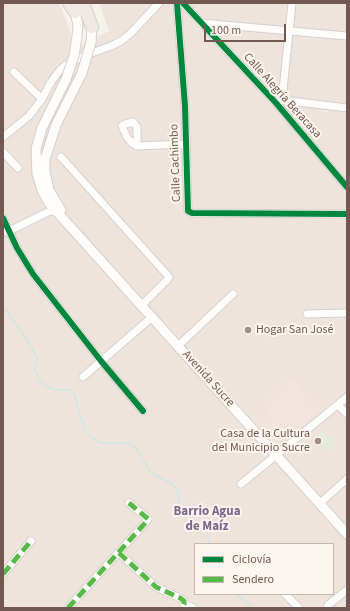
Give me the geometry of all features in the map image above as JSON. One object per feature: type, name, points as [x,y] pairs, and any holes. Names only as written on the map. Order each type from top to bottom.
[{"type":"highway","points":[[88,3],[92,27]]},
{"type":"highway","points":[[75,5],[92,27]]},
{"type":"main road","name":"Avenida Sucre","points":[[75,5],[78,37],[74,56],[66,79],[42,128],[36,149],[37,174],[42,190],[49,203],[58,214],[69,223],[347,534]]},
{"type":"main road","name":"Avenida Sucre","points":[[69,223],[49,190],[45,172],[45,159],[56,125],[82,73],[91,42],[92,27]]},
{"type":"street","points":[[3,137],[29,116],[42,99],[51,82],[66,65],[121,41],[130,34],[159,3]]},
{"type":"street","name":"Calle Cachimbo","points":[[177,3],[185,106],[188,211],[347,214]]},
{"type":"street","name":"Calle Alegría Beracasa","points":[[183,3],[279,102],[346,183]]},
{"type":"street","points":[[292,3],[279,102],[347,108]]},
{"type":"street","points":[[201,23],[347,36]]},
{"type":"street","points":[[14,72],[42,99]]},
{"type":"street","points":[[137,146],[186,144]]},
{"type":"street","points":[[3,152],[18,168]]},
{"type":"street","points":[[61,157],[169,277],[168,280],[142,305]]},
{"type":"street","points":[[32,219],[46,206],[46,199],[42,190]]},
{"type":"street","points":[[6,231],[51,211],[58,214]]},
{"type":"street","points":[[3,218],[6,231],[33,274],[142,411]]},
{"type":"street","points":[[178,346],[232,294]]},
{"type":"street","points":[[307,314],[347,313]]},
{"type":"street","points":[[83,377],[152,317]]},
{"type":"street","points":[[241,484],[347,397]]},
{"type":"street","points":[[338,405],[347,414]]},
{"type":"street","points":[[320,503],[347,479]]},
{"type":"street","points":[[68,608],[148,519],[129,503]]},
{"type":"street","points":[[3,574],[31,541]]},
{"type":"street","points":[[119,553],[156,587],[180,598],[184,601],[183,606],[193,608]]},
{"type":"street","points":[[326,608],[347,590]]},
{"type":"street","points":[[286,595],[299,608]]},
{"type":"shaded area","points":[[3,3],[59,3],[71,35],[70,51],[109,31],[99,3],[347,3],[347,608],[3,608]]},
{"type":"shaded area","points":[[291,377],[320,412],[275,447],[261,432],[267,427],[261,420],[269,413],[262,404]]},
{"type":"green space","points":[[323,430],[337,445],[330,452],[316,436]]},
{"type":"waterway","points":[[3,306],[28,341],[37,358],[34,369],[40,381],[53,390],[71,390],[74,393],[79,413],[87,434],[100,443],[128,443],[136,448],[150,472],[172,484],[178,491],[179,504],[195,523],[207,529],[209,543]]},
{"type":"waterway","points":[[237,595],[253,608]]},
{"type":"marked path","points":[[68,608],[147,521],[148,519],[129,503]]},
{"type":"marked path","points":[[3,574],[31,541]]},
{"type":"marked path","points":[[119,553],[156,587],[184,601],[182,608]]},
{"type":"cycle path","points":[[177,3],[185,106],[188,211],[192,213],[347,214]]},
{"type":"cycle path","points":[[183,3],[276,103],[347,187]]},
{"type":"cycle path","points":[[3,218],[17,248],[33,274],[101,361],[143,411]]},
{"type":"place","name":"Hogar San José","points":[[248,330]]},
{"type":"place","name":"Casa de la Cultura del Municipio Sucre","points":[[318,441]]},
{"type":"district","name":"Barrio Agua de Maíz","points":[[207,520]]}]
